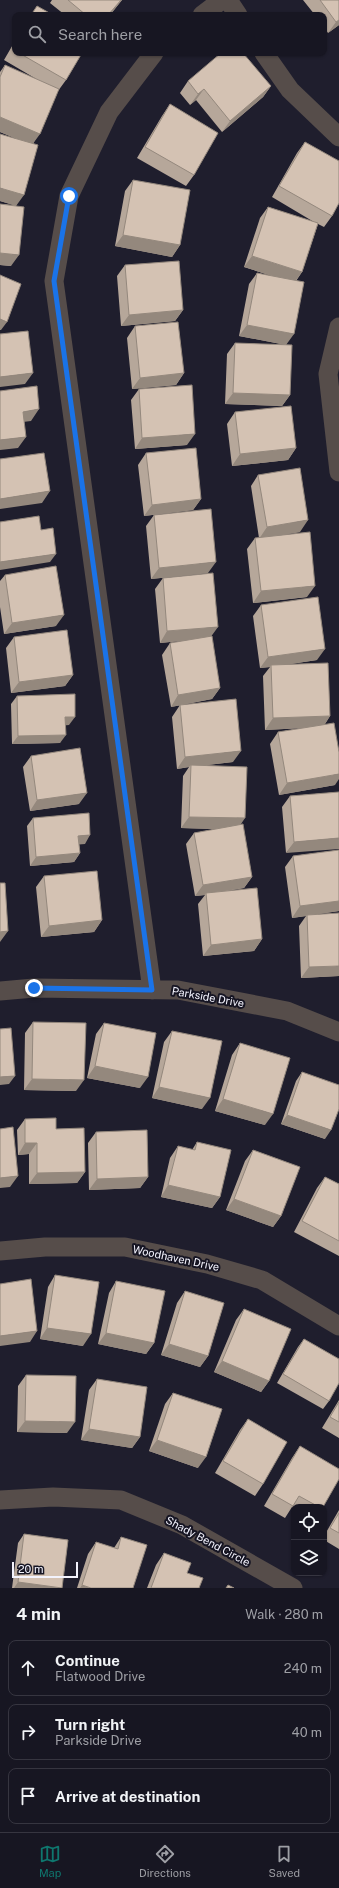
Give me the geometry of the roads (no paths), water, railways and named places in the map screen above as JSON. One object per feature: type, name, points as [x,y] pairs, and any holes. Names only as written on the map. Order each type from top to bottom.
[{"type":"street","points":[[206,12],[222,0]]},
{"type":"street","points":[[228,0],[236,12]]},
{"type":"street","points":[[152,56],[109,112],[69,196],[54,281],[152,990]]},
{"type":"street","points":[[266,56],[290,90],[339,137]]},
{"type":"street","points":[[339,327],[328,374],[339,472]]},
{"type":"street","name":"Parkside Drive","points":[[0,991],[34,988],[178,990],[287,1011],[339,1032]]},
{"type":"street","name":"Woodhaven Drive","points":[[0,1251],[45,1247],[125,1247],[207,1264],[262,1280],[339,1326]]},
{"type":"street","name":"Shady Bend Circle","points":[[0,1500],[53,1497],[121,1500],[182,1525],[293,1588]]}]
